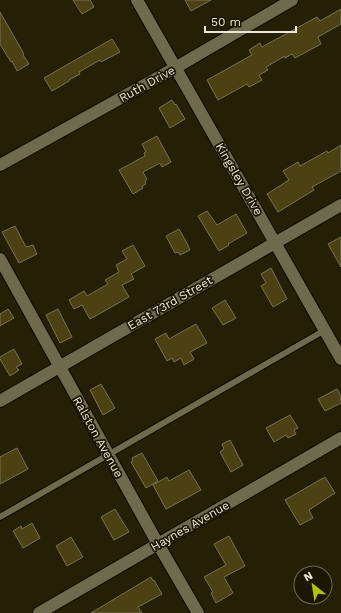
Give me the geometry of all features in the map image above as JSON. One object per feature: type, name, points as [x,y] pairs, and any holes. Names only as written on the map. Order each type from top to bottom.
[{"type":"street","name":"Kingsley Drive","points":[[137,0],[341,359]]},
{"type":"street","name":"Ruth Drive","points":[[0,165],[176,68],[292,0]]},
{"type":"street","name":"East 73rd Street","points":[[0,401],[341,205]]},
{"type":"street","name":"Ralston Avenue","points":[[0,259],[158,544],[198,613]]},
{"type":"street","name":"Haynes Avenue","points":[[39,613],[341,438]]},
{"type":"lane","points":[[0,517],[325,330]]},
{"type":"building","points":[[73,0],[90,0],[94,7],[82,14]]},
{"type":"building","points":[[185,0],[211,0],[191,11]]},
{"type":"building","points":[[341,9],[341,24],[318,37],[321,44],[295,58],[292,54],[285,58],[285,56],[266,67],[268,70],[259,75],[262,80],[249,87],[247,84],[218,100],[207,80],[252,55],[249,50],[260,43],[262,47],[317,17],[320,21]]},
{"type":"building","points":[[0,12],[29,64],[17,71],[0,44]]},
{"type":"building","points":[[112,39],[120,52],[101,62],[100,60],[79,72],[80,74],[52,91],[44,78]]},
{"type":"building","points":[[172,100],[185,119],[170,128],[159,108]]},
{"type":"building","points":[[157,136],[171,162],[162,167],[160,163],[143,172],[147,179],[145,181],[146,184],[142,186],[143,188],[133,194],[119,170],[145,156],[144,153],[146,152],[142,144]]},
{"type":"building","points":[[341,145],[341,171],[312,187],[314,190],[278,212],[267,194],[289,180],[283,171],[298,162],[300,166]]},
{"type":"building","points":[[207,211],[217,225],[236,214],[247,233],[219,251],[198,216]]},
{"type":"building","points":[[15,226],[26,247],[33,245],[37,254],[19,263],[2,232]]},
{"type":"building","points":[[179,229],[190,250],[180,255],[178,252],[175,253],[166,236]]},
{"type":"building","points":[[341,237],[341,267],[328,244]]},
{"type":"building","points":[[133,245],[145,266],[131,274],[134,279],[122,285],[129,297],[90,319],[82,305],[74,309],[69,300],[84,291],[87,296],[108,284],[105,280],[119,272],[116,265],[127,259],[122,251]]},
{"type":"building","points":[[271,268],[287,299],[273,307],[261,286],[266,283],[261,274]]},
{"type":"building","points":[[225,300],[236,318],[223,325],[212,308]]},
{"type":"building","points":[[8,309],[14,318],[0,326],[0,314]]},
{"type":"building","points":[[58,309],[72,337],[60,343],[46,315]]},
{"type":"building","points":[[196,324],[207,343],[190,352],[194,359],[184,365],[181,358],[174,362],[172,358],[167,361],[155,339],[166,333],[169,339]]},
{"type":"building","points":[[14,349],[22,364],[16,367],[19,370],[10,376],[0,357]]},
{"type":"building","points":[[101,384],[115,408],[103,415],[90,390]]},
{"type":"building","points":[[337,389],[341,396],[341,403],[325,411],[318,399]]},
{"type":"building","points":[[290,415],[298,428],[294,430],[296,434],[288,438],[286,435],[274,442],[266,428]]},
{"type":"building","points":[[230,440],[243,465],[231,472],[220,452],[224,449],[222,444]]},
{"type":"building","points":[[17,448],[28,469],[0,484],[0,457]]},
{"type":"building","points":[[142,453],[158,481],[146,488],[131,462],[133,461],[132,458]]},
{"type":"building","points":[[189,470],[201,490],[166,509],[153,485],[167,477],[169,481]]},
{"type":"building","points":[[325,477],[335,493],[309,510],[313,518],[300,525],[285,500]]},
{"type":"building","points":[[115,509],[129,532],[114,540],[101,517]]},
{"type":"building","points":[[32,523],[40,538],[23,548],[13,531],[21,526],[22,529]]},
{"type":"building","points":[[229,536],[245,566],[224,577],[233,593],[216,603],[211,593],[213,592],[204,577],[226,565],[214,544]]},
{"type":"building","points":[[71,537],[83,557],[67,566],[56,546]]},
{"type":"building","points":[[151,577],[162,594],[138,607],[142,613],[91,613]]}]
